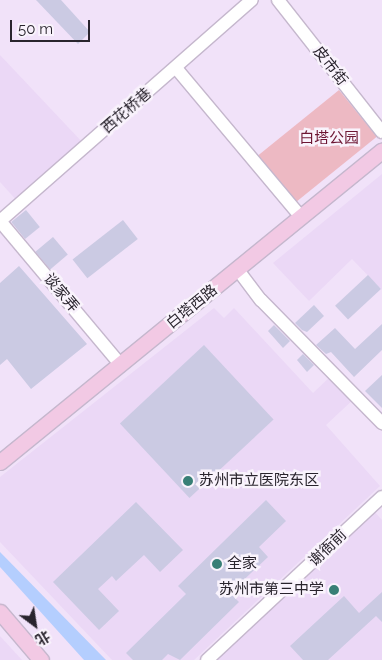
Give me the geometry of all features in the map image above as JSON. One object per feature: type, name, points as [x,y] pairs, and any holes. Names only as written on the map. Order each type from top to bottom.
[{"type":"main road","name":"白塔西路","points":[[0,462],[238,270],[382,150]]},
{"type":"main road","points":[[0,612],[41,660]]},
{"type":"street","name":"西花桥巷","points":[[0,221],[252,0]]},
{"type":"street","name":"皮市街","points":[[278,0],[382,132]]},
{"type":"street","points":[[176,68],[301,217]]},
{"type":"street","name":"谈家弄","points":[[0,221],[121,365]]},
{"type":"street","points":[[238,270],[261,300],[382,422]]},
{"type":"street","name":"谢衙前","points":[[207,660],[382,497]]},
{"type":"shaded area","points":[[0,55],[84,144],[18,202],[0,182]]},
{"type":"shaded area","points":[[382,174],[382,290],[352,259],[309,301],[273,263]]},
{"type":"shaded area","name":"苏州市立医院东区","points":[[214,308],[224,318],[234,308],[313,393],[334,373],[356,397],[326,425],[380,486],[194,660],[112,660],[0,542],[0,477]]},
{"type":"shaded area","name":"苏州市第三中学","points":[[372,509],[382,520],[382,660],[212,660]]},
{"type":"shaded area","points":[[0,636],[22,660],[0,660]]},
{"type":"green space","name":"白塔公园","points":[[339,90],[377,137],[290,206],[253,160]]},
{"type":"water","points":[[0,552],[106,660],[84,660],[0,567]]},
{"type":"building","points":[[36,0],[61,0],[90,32],[78,44]]},
{"type":"building","points":[[26,210],[40,227],[25,239],[11,222]]},
{"type":"building","points":[[123,220],[138,239],[87,278],[73,259]]},
{"type":"building","points":[[53,237],[68,255],[50,269],[35,252]]},
{"type":"building","points":[[19,266],[87,344],[31,389],[7,359],[0,365],[0,283]]},
{"type":"building","points":[[368,275],[381,289],[348,320],[335,306]]},
{"type":"building","points":[[314,305],[324,316],[307,332],[295,323]]},
{"type":"building","points":[[382,324],[382,350],[354,377],[331,352],[326,354],[316,345],[335,328],[355,349]]},
{"type":"building","points":[[274,325],[290,341],[283,348],[268,331]]},
{"type":"building","points":[[204,345],[274,420],[189,498],[120,423]]},
{"type":"building","points":[[303,354],[314,365],[307,372],[297,360]]},
{"type":"building","points":[[382,375],[382,408],[365,391]]},
{"type":"building","points":[[266,500],[286,521],[259,547],[268,557],[230,593],[239,602],[180,660],[168,654],[162,660],[133,660],[126,653],[186,594],[178,586]]},
{"type":"building","points":[[136,502],[183,550],[160,572],[144,555],[116,581],[112,576],[98,589],[119,611],[99,630],[53,582]]},
{"type":"building","points":[[382,592],[382,622],[376,616],[328,660],[303,660],[290,646],[344,596],[359,613]]},
{"type":"place","name":"苏州市立医院东区","points":[[188,481]]},
{"type":"place","name":"全家","points":[[217,564]]},
{"type":"place","name":"苏州市第三中学","points":[[334,590]]}]
